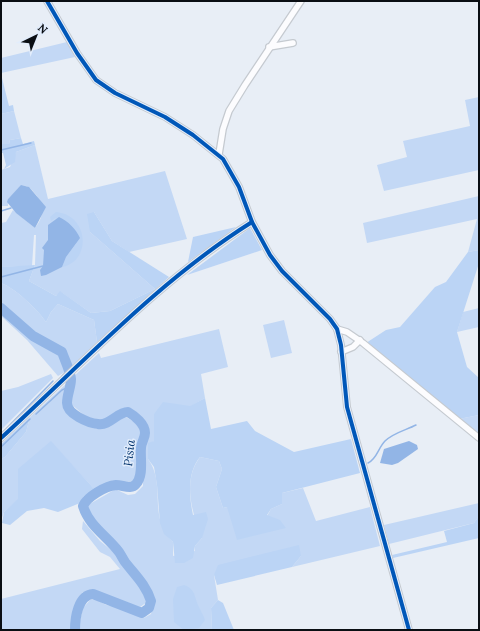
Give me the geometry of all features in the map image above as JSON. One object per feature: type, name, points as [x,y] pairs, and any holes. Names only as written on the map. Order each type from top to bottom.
[{"type":"street","points":[[47,1],[77,53],[96,80],[115,93],[165,117],[219,154],[233,174],[252,222],[265,246],[282,271],[327,316],[337,329],[342,352],[347,407],[409,630]]},
{"type":"street","points":[[219,154],[223,129],[229,111],[301,1]]},
{"type":"street","points":[[269,48],[293,43]]},
{"type":"street","points":[[1,438],[177,276],[252,222]]},
{"type":"street","points":[[337,329],[347,332],[360,340],[479,438]]},
{"type":"street","points":[[342,352],[353,347],[360,340]]},
{"type":"shaded area","points":[[67,42],[75,57],[1,73],[1,58]]},
{"type":"shaded area","points":[[1,74],[9,106],[13,105],[14,111],[1,114]]},
{"type":"shaded area","points":[[479,97],[479,170],[384,191],[377,165],[407,157],[403,141],[470,126],[465,100]]},
{"type":"shaded area","points":[[14,111],[21,138],[10,140],[9,144],[1,144],[1,114]]},
{"type":"shaded area","points":[[21,138],[23,144],[34,141],[35,145],[16,152],[15,162],[4,169],[6,165],[3,153],[1,153],[1,144],[9,144],[10,140]]},
{"type":"shaded area","points":[[35,145],[48,199],[165,171],[187,239],[129,252],[112,241],[94,212],[90,232],[155,289],[110,311],[91,313],[61,292],[56,296],[29,281],[35,265],[36,235],[34,235],[32,266],[1,267],[1,223],[6,222],[13,210],[35,228],[41,218],[42,208],[39,199],[27,186],[21,186],[8,199],[8,206],[1,206],[1,170],[10,167],[16,152]]},
{"type":"shaded area","points":[[21,185],[29,187],[46,207],[35,228],[16,213],[7,202]]},
{"type":"shaded area","points":[[479,196],[479,250],[468,252],[477,219],[367,243],[363,223]]},
{"type":"shaded area","points":[[56,212],[67,215],[75,221],[83,238],[82,248],[78,256],[72,263],[62,267],[66,257],[76,244],[56,218],[51,221],[50,217]]},
{"type":"shaded area","points":[[94,212],[112,241],[169,277],[97,342],[94,320],[58,304],[51,312],[46,322],[26,300],[1,283],[1,267],[35,265],[29,281],[56,296],[60,291],[91,313],[110,311],[155,289],[90,232],[87,214]]},
{"type":"shaded area","points":[[59,217],[66,221],[76,231],[80,238],[66,257],[62,267],[41,276],[40,270],[43,266],[44,250],[42,248],[48,240],[48,225]]},
{"type":"shaded area","points":[[236,227],[188,262],[193,237]]},
{"type":"shaded area","points":[[250,228],[262,250],[187,275]]},
{"type":"shaded area","points":[[479,250],[479,263],[457,332],[467,367],[479,378],[479,415],[459,419],[366,343],[386,330],[400,327],[435,287],[446,282],[468,252]]},
{"type":"shaded area","points":[[1,283],[26,300],[46,322],[51,312],[58,304],[94,320],[97,342],[71,367],[62,349],[35,334],[1,304]]},
{"type":"shaded area","points":[[479,308],[479,327],[457,332],[463,312]]},
{"type":"shaded area","points":[[1,313],[28,337],[61,357],[61,361],[65,365],[65,372],[58,376],[27,340],[1,316]]},
{"type":"shaded area","points":[[284,320],[292,353],[271,358],[263,325]]},
{"type":"shaded area","points":[[219,329],[228,367],[201,374],[205,398],[191,406],[154,414],[154,441],[149,447],[148,459],[156,480],[161,523],[165,533],[173,542],[173,556],[195,551],[195,546],[202,538],[190,497],[191,476],[200,457],[219,461],[222,469],[216,487],[223,508],[227,507],[267,516],[271,509],[282,504],[282,493],[303,488],[316,521],[370,507],[380,546],[292,567],[301,556],[214,575],[218,600],[211,608],[212,630],[78,630],[83,608],[90,600],[95,599],[106,605],[120,607],[144,618],[151,614],[155,598],[143,578],[109,536],[91,519],[86,510],[88,505],[114,490],[128,495],[135,494],[143,486],[143,451],[148,434],[146,424],[137,413],[131,409],[122,409],[105,421],[99,422],[85,416],[70,403],[75,381],[74,376],[99,353],[101,358]]},
{"type":"shaded area","points":[[51,374],[53,378],[1,430],[1,391],[18,387]]},
{"type":"shaded area","points":[[67,383],[65,395],[66,410],[73,418],[97,429],[108,426],[124,417],[132,420],[139,428],[141,431],[136,454],[137,472],[135,478],[133,481],[112,483],[96,491],[51,442],[18,489],[18,500],[4,512],[1,521],[1,459],[5,457],[26,432],[30,417]]},
{"type":"shaded area","points":[[205,398],[211,429],[247,421],[255,431],[294,452],[351,439],[360,473],[282,493],[282,504],[271,509],[267,515],[280,520],[286,528],[237,540],[227,507],[223,508],[216,487],[222,469],[219,461],[200,457],[191,477],[190,493],[193,515],[206,512],[208,519],[202,538],[195,546],[193,558],[184,563],[175,563],[173,542],[164,534],[160,523],[157,485],[154,467],[148,459],[148,443],[154,441],[154,414],[163,402],[190,406]]},
{"type":"shaded area","points":[[479,415],[479,435],[459,419]]},
{"type":"shaded area","points":[[30,417],[26,432],[5,457],[1,459],[1,444]]},
{"type":"shaded area","points":[[51,441],[96,491],[84,496],[80,503],[58,512],[44,508],[27,511],[10,525],[2,523],[4,512],[18,499],[18,469]]},
{"type":"shaded area","points":[[409,441],[417,445],[418,449],[398,463],[392,465],[380,463],[384,449]]},
{"type":"shaded area","points":[[479,503],[479,516],[474,523],[389,544],[384,525]]},
{"type":"shaded area","points":[[479,516],[479,538],[393,558],[392,555],[447,542],[444,531],[474,523]]},
{"type":"shaded area","points":[[83,521],[100,541],[116,554],[139,584],[146,596],[147,602],[140,607],[133,606],[98,592],[83,592],[77,600],[72,630],[1,630],[1,599],[120,569],[110,557],[100,552],[82,529]]},
{"type":"shaded area","points":[[299,545],[301,556],[292,567],[217,585],[214,575],[218,565]]},
{"type":"shaded area","points":[[184,585],[190,588],[194,593],[205,620],[199,628],[184,630],[174,622],[173,599],[177,587]]},
{"type":"shaded area","points":[[218,600],[223,603],[234,630],[212,630],[211,608]]},
{"type":"waterway","points":[[1,150],[31,143]]},
{"type":"waterway","points":[[1,211],[11,208]]},
{"type":"waterway","points":[[1,277],[43,266]]},
{"type":"waterway","name":"Pisia","points":[[1,308],[33,336],[62,352],[69,369],[71,379],[67,403],[70,411],[89,422],[98,424],[106,423],[120,414],[128,412],[139,421],[145,430],[141,448],[141,472],[136,484],[132,487],[116,485],[107,487],[88,499],[83,506],[89,519],[119,552],[143,585],[151,601],[149,608],[142,613],[93,594],[88,595],[84,598],[78,608],[75,630]]},
{"type":"waterway","points":[[62,376],[68,370]]},
{"type":"waterway","points":[[1,434],[53,381]]},
{"type":"waterway","points":[[36,414],[62,390],[71,386]]},
{"type":"waterway","points":[[1,447],[30,419]]},
{"type":"waterway","points":[[368,463],[373,459],[388,438],[416,425]]},
{"type":"cycle path","points":[[47,1],[77,53],[96,80],[115,93],[165,117],[193,135],[223,159],[239,187],[252,222],[270,255],[282,271],[330,319],[337,329],[341,345],[347,407],[409,630]]},
{"type":"cycle path","points":[[1,438],[122,324],[153,297],[185,270],[252,222]]}]
